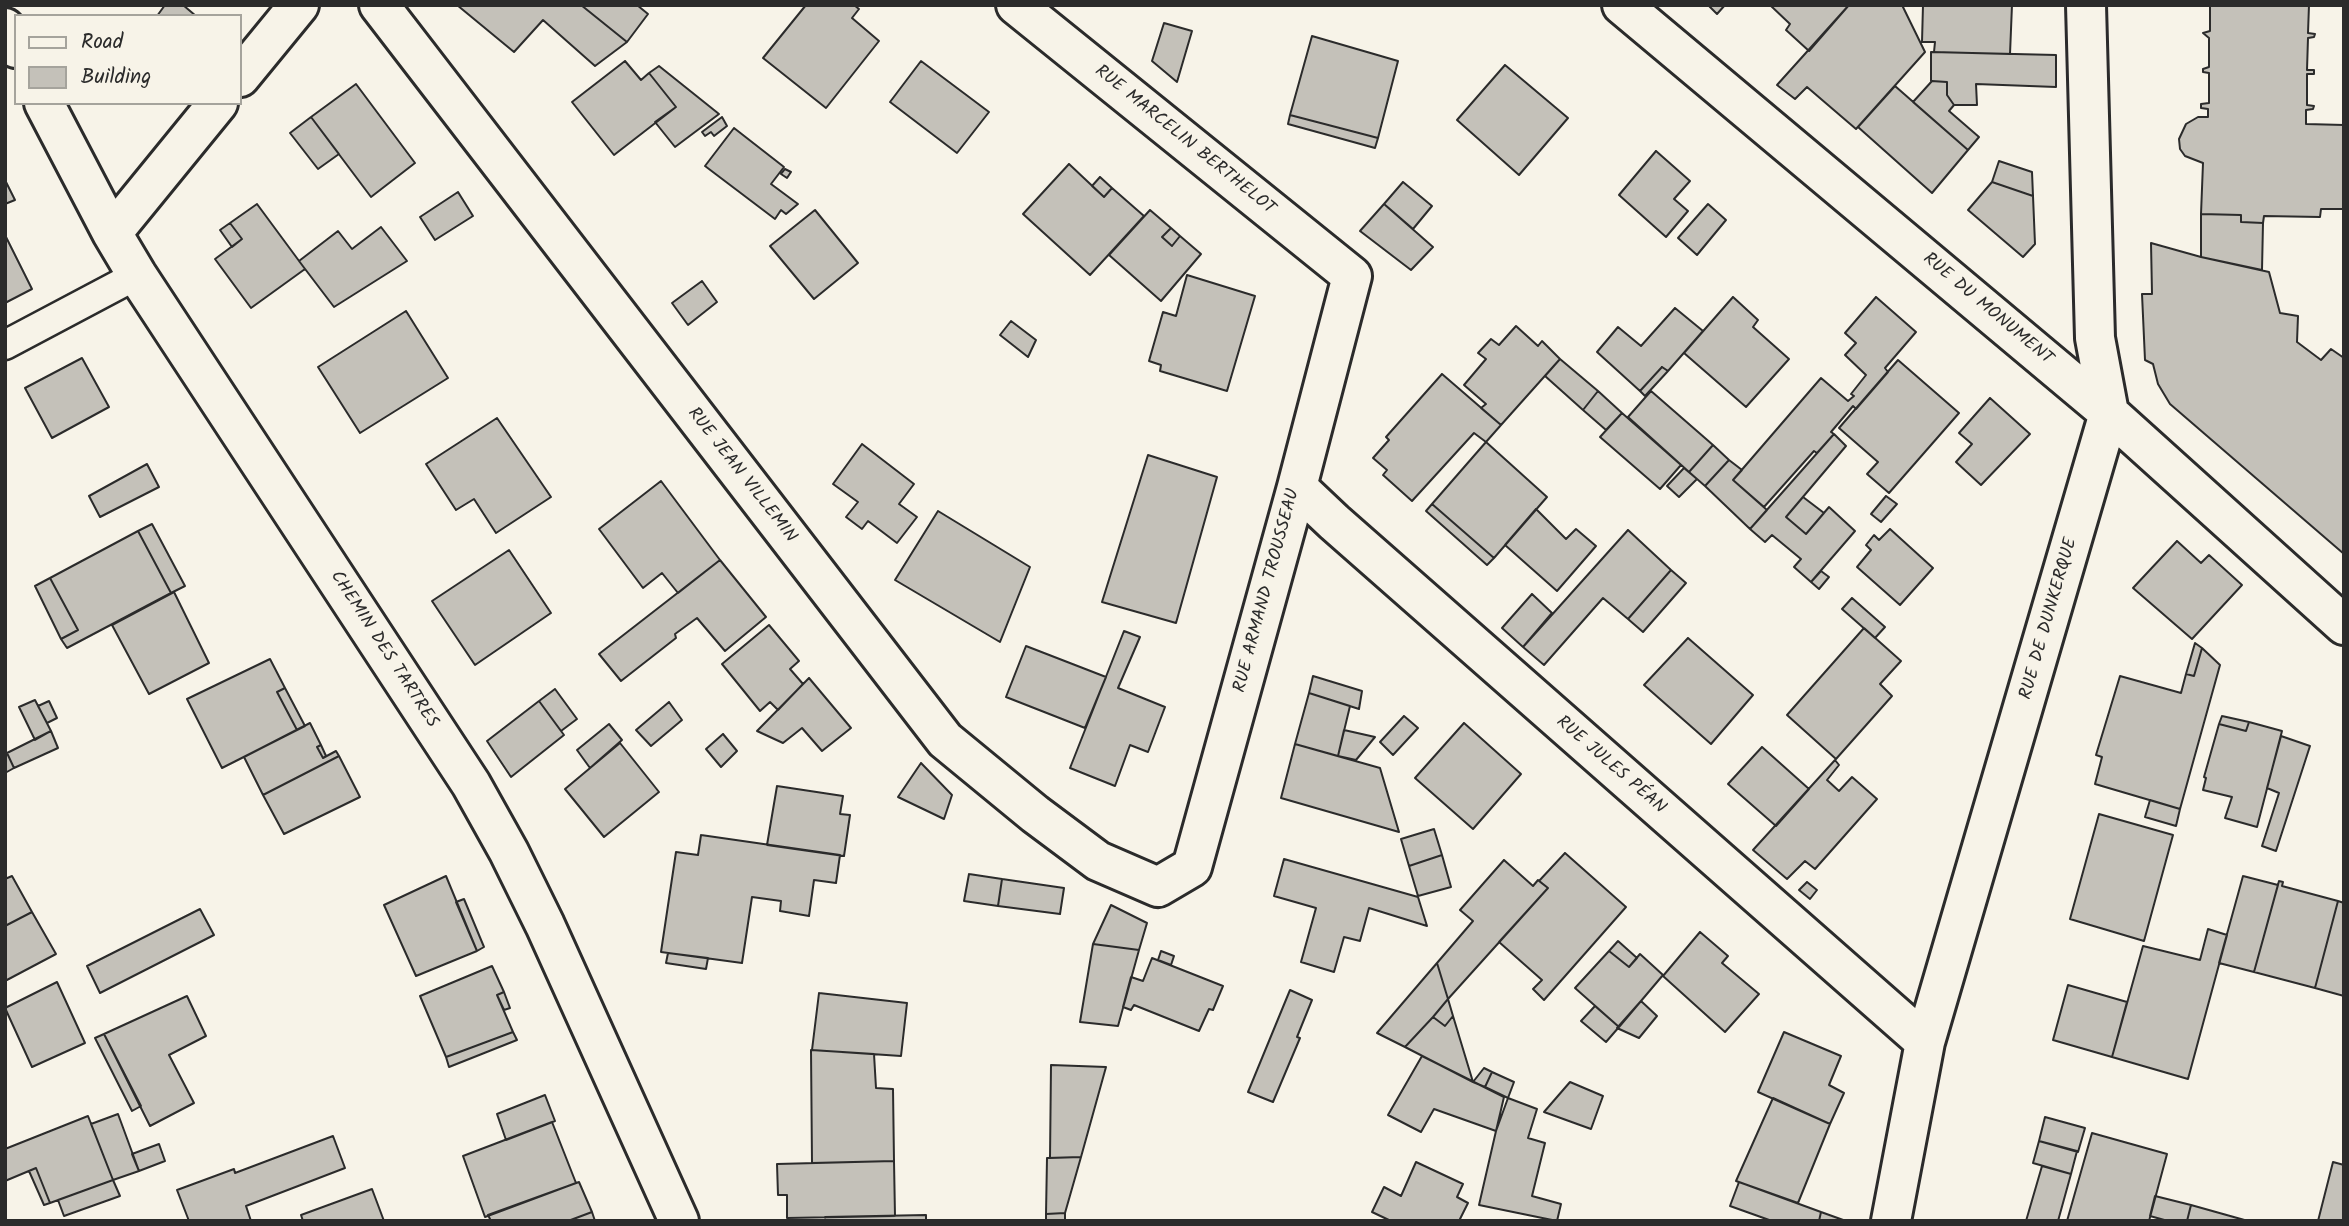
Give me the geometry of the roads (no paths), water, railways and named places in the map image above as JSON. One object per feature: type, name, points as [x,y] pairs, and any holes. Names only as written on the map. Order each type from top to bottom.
[{"type":"street","points":[[242,75],[299,5]]},
{"type":"street","name":"RUE JEAN VILLEMIN","points":[[379,5],[945,740],[1035,814],[1098,860],[1158,887]]},
{"type":"street","name":"RUE MARCELIN BERTHELOT","points":[[1016,5],[1352,276]]},
{"type":"street","name":"RUE DU MONUMENT","points":[[1622,5],[2109,413],[2344,625]]},
{"type":"street","name":"RUE DE DUNKERQUE","points":[[1891,1221],[1925,1042],[2109,413],[2095,338],[2086,5]]},
{"type":"street","points":[[5,28],[14,44]]},
{"type":"street","name":"CHEMIN DES TARTRES","points":[[45,105],[111,233],[137,275],[471,784],[545,925],[680,1221]]},
{"type":"street","points":[[111,233],[216,105]]},
{"type":"street","name":"RUE ARMAND TROUSSEAU","points":[[1158,887],[1192,867],[1352,276]]},
{"type":"street","name":"RUE JULES PÉAN","points":[[1297,487],[1925,1042]]},
{"type":"lane","points":[[5,345],[137,275]]}]
